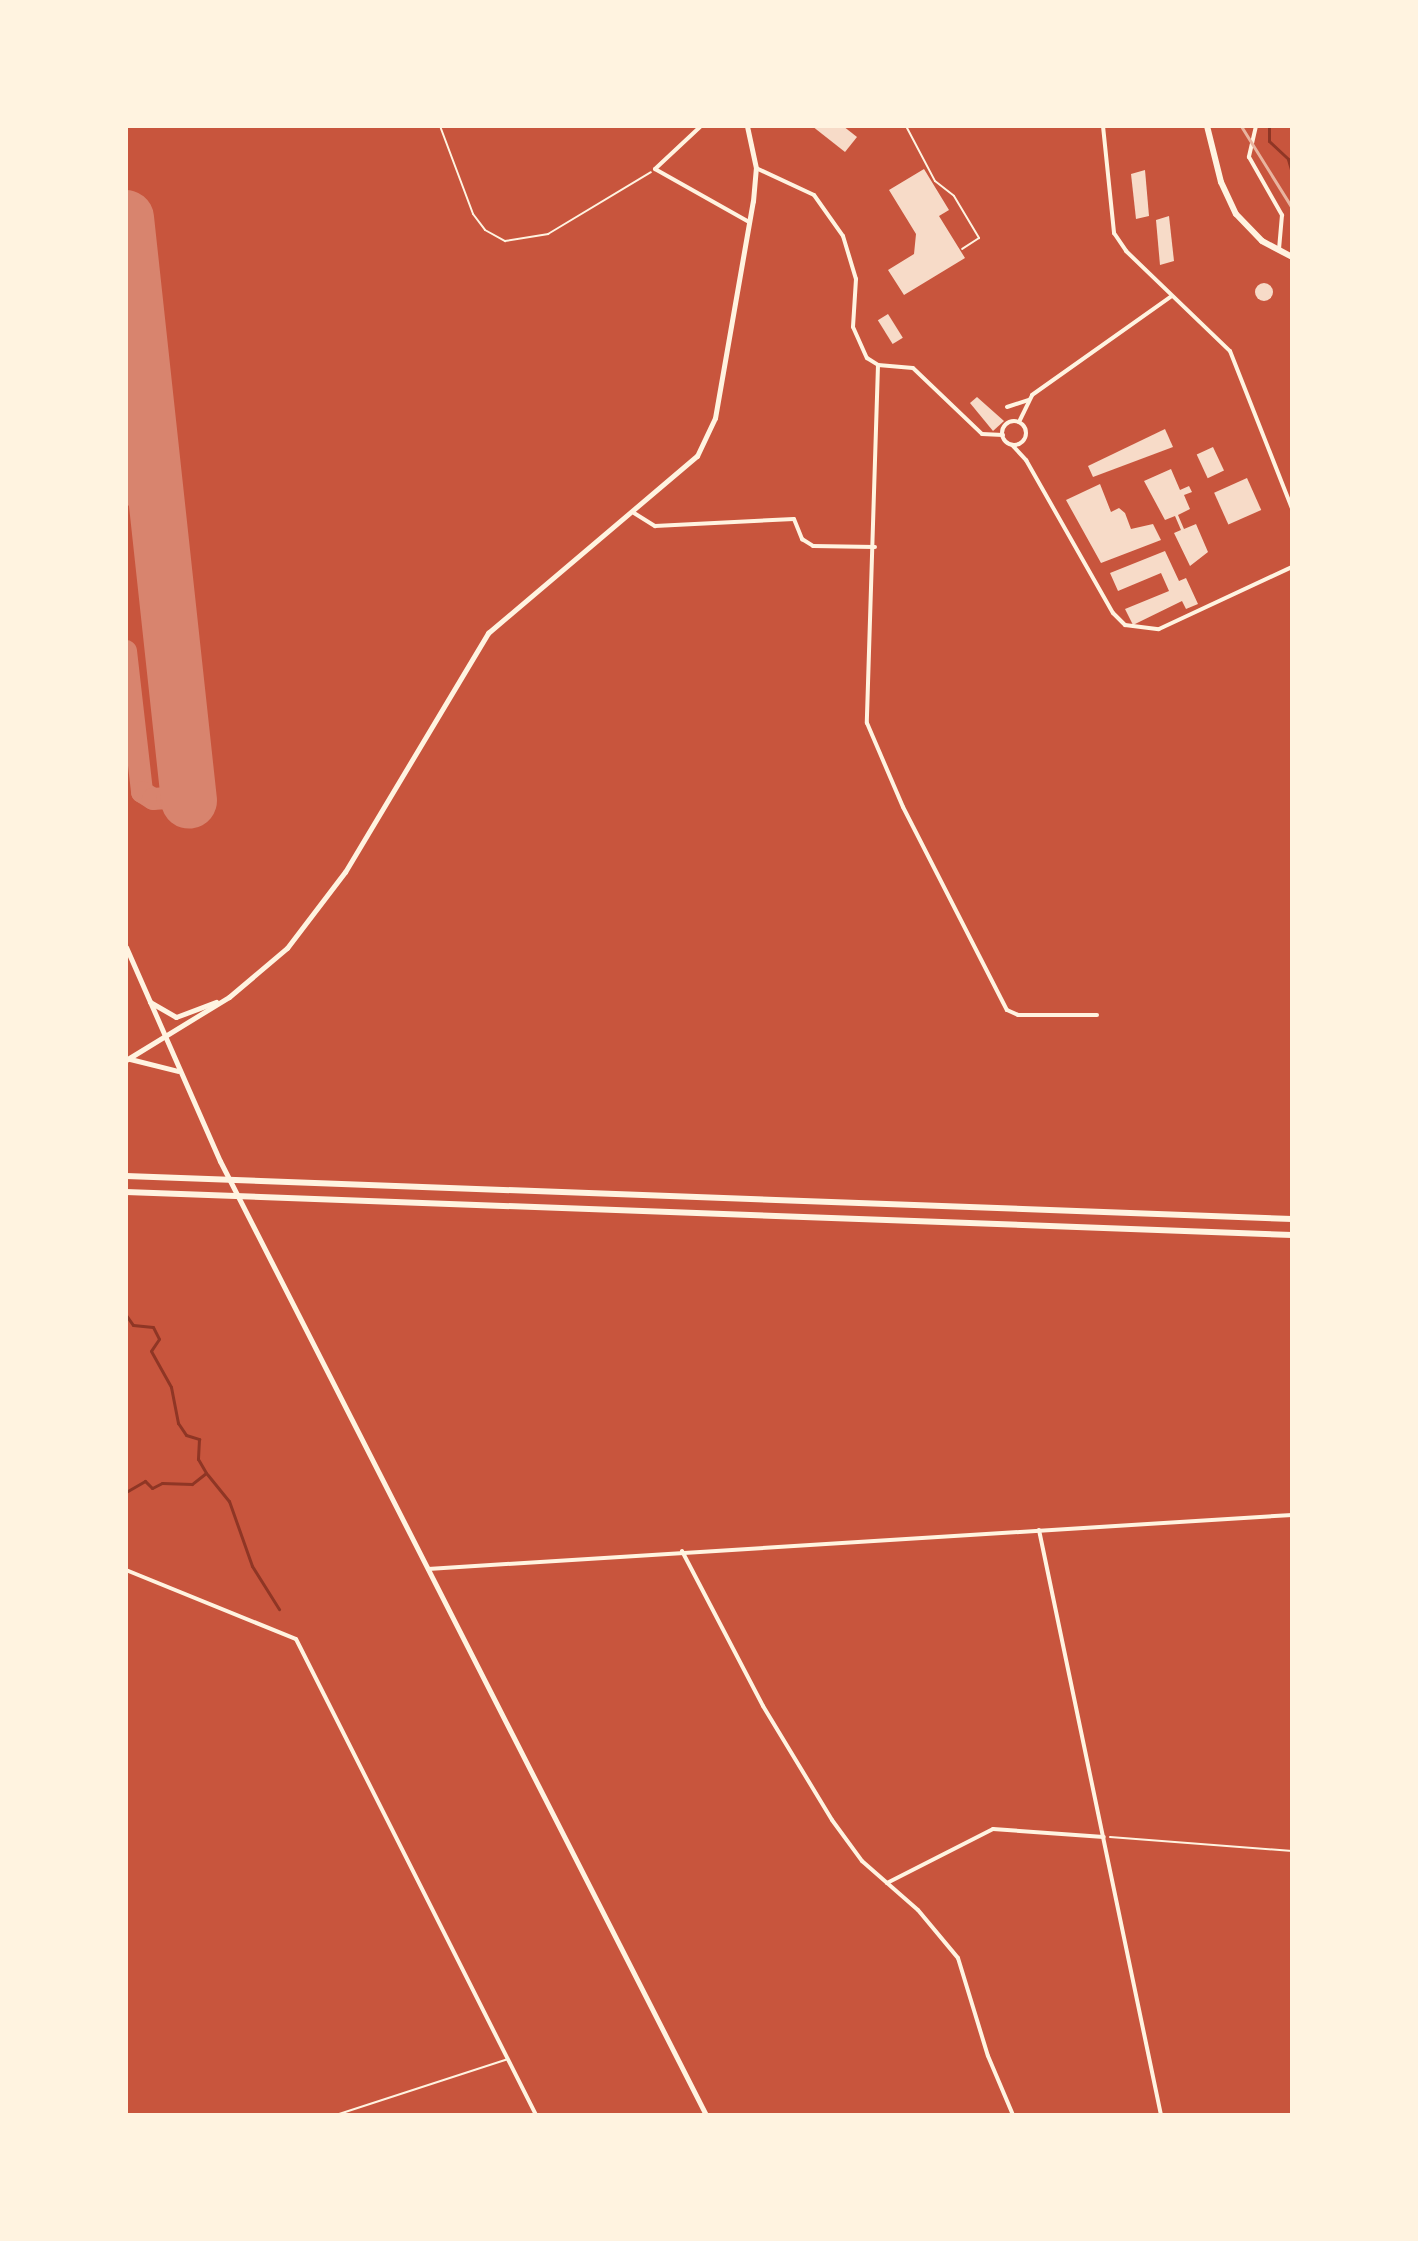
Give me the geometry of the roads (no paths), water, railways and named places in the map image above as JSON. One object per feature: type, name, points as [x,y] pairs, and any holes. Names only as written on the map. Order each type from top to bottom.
[{"type":"main road","points":[[126,1059],[229,997],[287,948],[330,895],[488,633],[691,465],[712,429],[749,222],[756,168],[747,126]]},
{"type":"main road","points":[[1207,126],[1221,182],[1236,214],[1292,257]]},
{"type":"main road","points":[[126,947],[220,1161],[706,2115]]},
{"type":"main road","points":[[149,1001],[176,1017],[229,997]]},
{"type":"main road","points":[[126,1059],[179,1072]]},
{"type":"main road","points":[[126,1176],[1292,1219]]},
{"type":"main road","points":[[126,1192],[1292,1235]]},
{"type":"street","points":[[701,126],[655,169],[749,222]]},
{"type":"street","points":[[1103,126],[1114,233],[1126,251],[1230,351],[1292,508]]},
{"type":"street","points":[[1256,126],[1249,157],[1282,215],[1279,250]]},
{"type":"street","points":[[756,168],[798,184],[830,215],[853,260],[856,342],[878,365],[913,368],[982,434],[1003,435],[1026,460],[1113,613],[1125,625],[1159,629],[1292,567]]},
{"type":"street","points":[[1007,407],[1029,400],[1172,296]]},
{"type":"street","points":[[878,365],[875,547],[870,589],[867,723],[903,807],[999,1000],[1018,1015],[1097,1015]]},
{"type":"street","points":[[1019,422],[1029,400]]},
{"type":"street","points":[[1003,435],[1008,423],[1019,422]]},
{"type":"street","points":[[1012,445],[1026,436],[1019,422]]},
{"type":"street","points":[[634,513],[655,526],[794,519],[802,539],[813,546],[875,547]]},
{"type":"street","points":[[426,1570],[682,1551],[1292,1515]]},
{"type":"street","points":[[1039,1530],[1161,2115]]},
{"type":"street","points":[[682,1551],[791,1754],[856,1853],[918,1910],[965,1970],[988,2056],[1013,2115]]},
{"type":"street","points":[[126,1570],[296,1639],[536,2115]]},
{"type":"street","points":[[886,1883],[993,1829],[1104,1837]]},
{"type":"lane","points":[[906,126],[935,181],[954,196],[979,238],[962,249]]},
{"type":"lane","points":[[336,2115],[509,2059]]},
{"type":"waterway","points":[[1269,126],[1269,141],[1288,159],[1292,173]]},
{"type":"waterway","points":[[126,1315],[133,1325],[153,1327],[159,1339],[151,1351],[171,1387],[178,1423],[186,1435],[199,1439],[198,1459],[206,1473],[192,1484],[162,1483],[152,1488],[145,1481],[126,1492]]},
{"type":"waterway","points":[[207,1474],[229,1501],[252,1566],[279,1609]]},
{"type":"railway","points":[[1241,126],[1292,208]]}]
